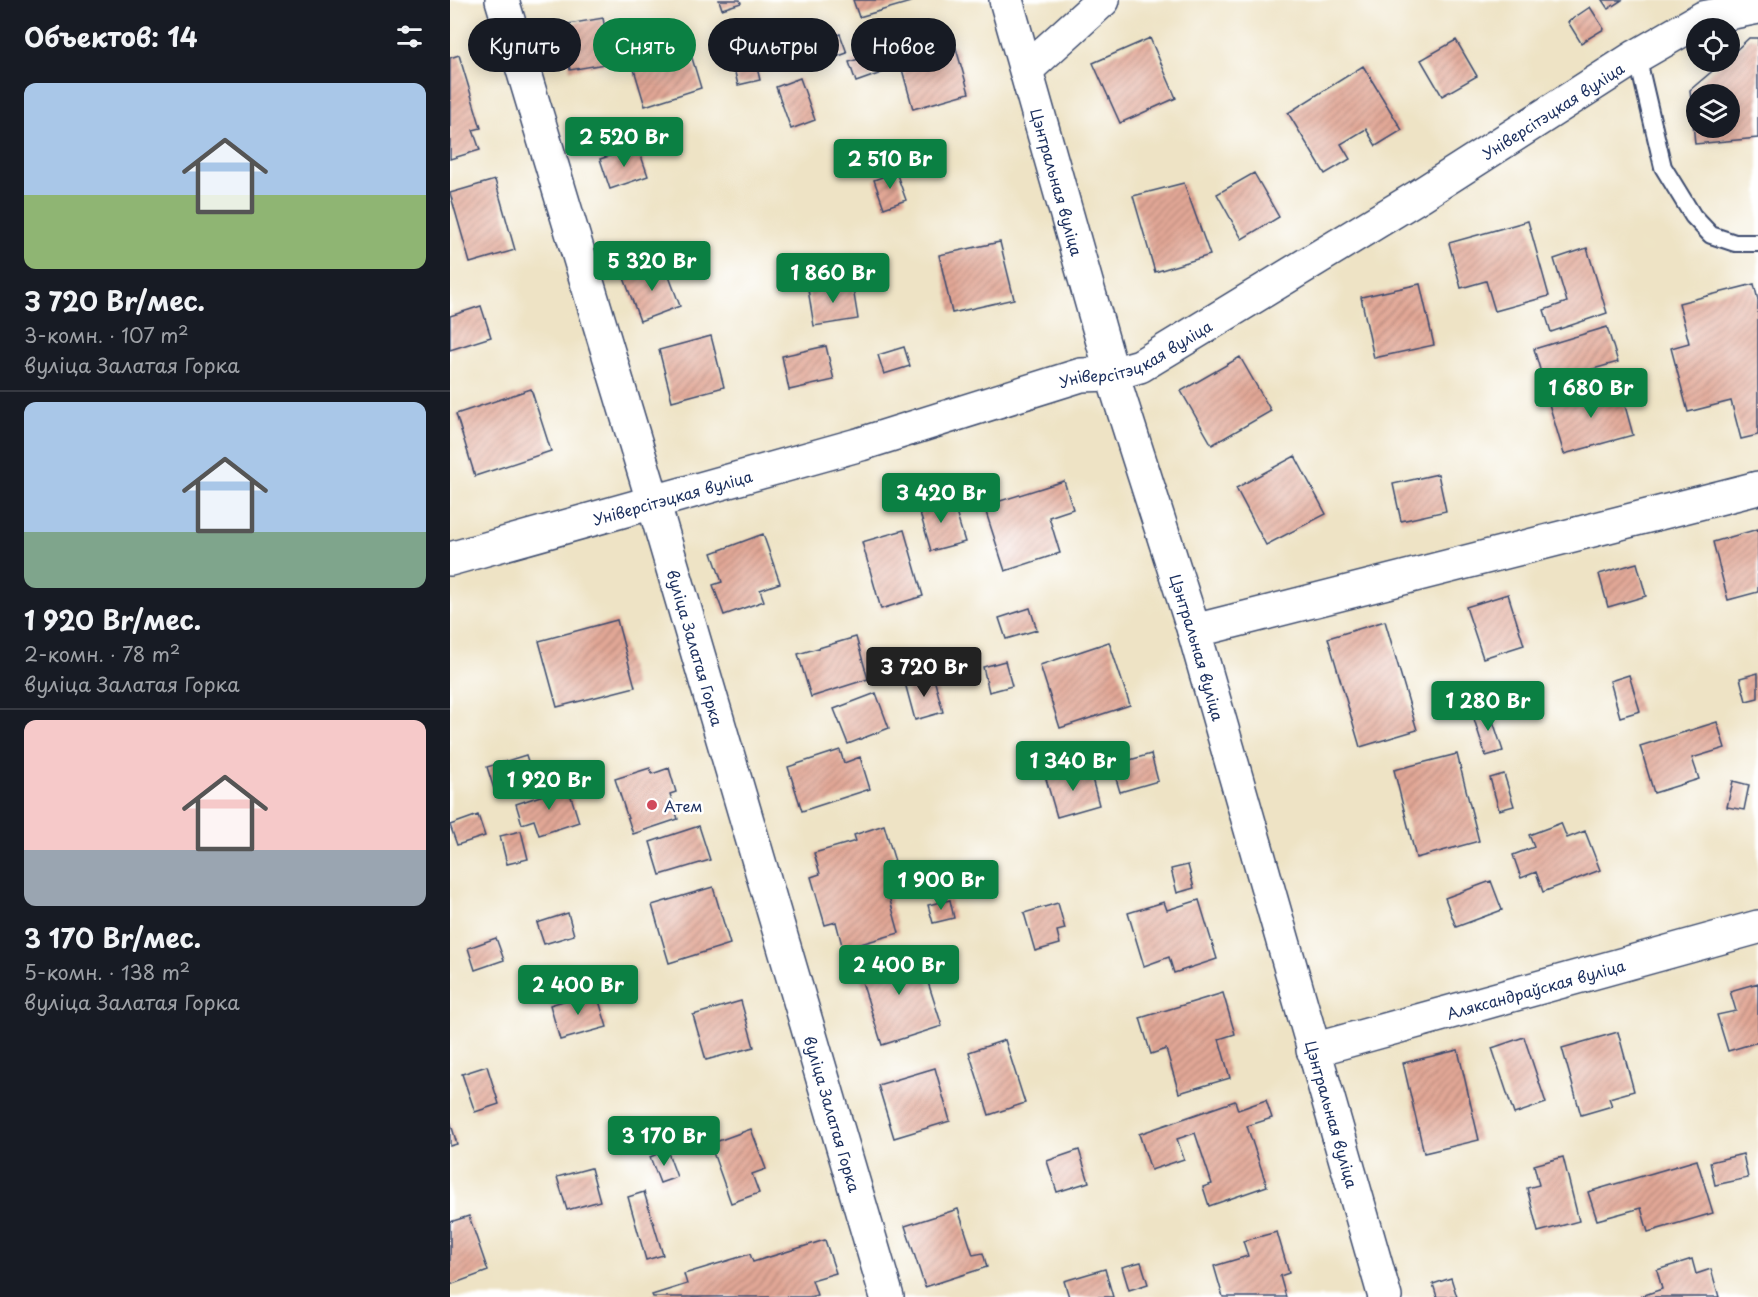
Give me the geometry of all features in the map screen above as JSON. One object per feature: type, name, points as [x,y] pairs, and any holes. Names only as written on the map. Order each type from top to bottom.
[{"type":"street","name":"вуліца Залатая Горка","points":[[502,0],[887,1297]]},
{"type":"street","name":"Цэнтральная вуліца","points":[[1006,0],[1112,374],[1194,631],[1385,1297]]},
{"type":"street","points":[[1027,69],[1103,0]]},
{"type":"street","name":"Універсітэцкая вуліца","points":[[450,560],[652,501],[861,444],[1081,375],[1112,374],[1140,366],[1327,253],[1637,57],[1703,18],[1758,8]]},
{"type":"street","points":[[1194,631],[1758,488]]},
{"type":"street","name":"Аляксандраўская вуліца","points":[[1313,1050],[1758,927]]},
{"type":"lane","points":[[1637,57],[1663,167],[1694,216],[1711,235],[1736,243],[1758,243]]},
{"type":"building","points":[[719,0],[740,0],[741,3],[722,9]]},
{"type":"building","points":[[853,0],[914,0],[914,1],[859,17]]},
{"type":"building","points":[[1602,0],[1622,0],[1608,9]]},
{"type":"building","points":[[1590,7],[1604,29],[1581,43],[1568,22]]},
{"type":"building","points":[[593,20],[593,66],[581,68],[581,22]]},
{"type":"building","points":[[839,34],[847,53],[839,56]]},
{"type":"building","points":[[1150,38],[1176,98],[1120,123],[1093,63]]},
{"type":"building","points":[[1749,38],[1758,38],[1758,138],[1695,144],[1694,138],[1740,138],[1740,84],[1697,84],[1711,72],[1740,72],[1740,47]]},
{"type":"building","points":[[1456,40],[1477,76],[1442,96],[1421,60]]},
{"type":"building","points":[[956,48],[969,93],[913,109],[903,72],[956,72]]},
{"type":"building","points":[[459,55],[481,128],[473,130],[480,150],[450,159],[450,58]]},
{"type":"building","points":[[1363,66],[1402,130],[1376,146],[1366,129],[1341,144],[1350,159],[1325,174],[1288,113]]},
{"type":"building","points":[[696,71],[701,88],[645,106],[635,72]]},
{"type":"building","points":[[735,72],[758,72],[760,80],[738,85]]},
{"type":"building","points":[[852,72],[884,72],[856,82]]},
{"type":"building","points":[[800,78],[815,120],[791,129],[776,87]]},
{"type":"building","points":[[638,147],[648,176],[610,189],[600,159]]},
{"type":"building","points":[[896,172],[906,200],[884,208],[874,180]]},
{"type":"building","points":[[1254,173],[1279,217],[1242,239],[1217,194]]},
{"type":"building","points":[[495,180],[515,250],[470,263],[450,193]]},
{"type":"building","points":[[1184,183],[1210,255],[1155,272],[1133,196]]},
{"type":"building","points":[[1528,221],[1549,296],[1495,311],[1486,281],[1461,288],[1449,243]]},
{"type":"building","points":[[1000,242],[1014,299],[952,313],[939,255]]},
{"type":"building","points":[[1587,248],[1607,313],[1551,332],[1544,310],[1567,302],[1554,259]]},
{"type":"building","points":[[664,263],[680,306],[640,321],[624,278]]},
{"type":"building","points":[[852,282],[858,319],[814,326],[808,289]]},
{"type":"building","points":[[1420,284],[1434,345],[1374,358],[1361,297]]},
{"type":"building","points":[[1754,284],[1758,300],[1758,435],[1741,439],[1731,401],[1688,412],[1671,348],[1689,343],[1679,303]]},
{"type":"building","points":[[481,306],[491,337],[450,350],[450,316]]},
{"type":"building","points":[[1607,327],[1618,362],[1544,383],[1534,349]]},
{"type":"building","points":[[711,336],[724,387],[672,401],[659,350]]},
{"type":"building","points":[[826,346],[834,380],[789,390],[782,356]]},
{"type":"building","points":[[904,347],[910,366],[884,374],[878,355]]},
{"type":"building","points":[[1240,357],[1271,411],[1212,445],[1181,391]]},
{"type":"building","points":[[1619,384],[1633,435],[1564,454],[1549,404]]},
{"type":"building","points":[[531,389],[551,451],[475,476],[456,414]]},
{"type":"building","points":[[1295,456],[1326,514],[1266,545],[1236,488]]},
{"type":"building","points":[[1438,474],[1446,511],[1401,521],[1393,484]]},
{"type":"building","points":[[1064,481],[1073,509],[1049,517],[1060,553],[1005,571],[984,506]]},
{"type":"building","points":[[951,496],[965,542],[931,551],[918,506]]},
{"type":"building","points":[[1758,529],[1758,592],[1728,600],[1713,542]]},
{"type":"building","points":[[904,530],[923,596],[881,609],[862,542]]},
{"type":"building","points":[[763,534],[780,583],[760,590],[764,601],[724,615],[713,585],[722,582],[712,553]]},
{"type":"building","points":[[1637,563],[1646,596],[1608,607],[1599,574]]},
{"type":"building","points":[[1508,594],[1524,645],[1483,658],[1466,607]]},
{"type":"building","points":[[1030,608],[1037,630],[1006,639],[999,618]]},
{"type":"building","points":[[617,620],[635,687],[557,707],[539,641]]},
{"type":"building","points":[[1385,621],[1417,730],[1360,747],[1328,638]]},
{"type":"building","points":[[856,637],[868,679],[811,697],[798,654]]},
{"type":"building","points":[[1109,642],[1130,705],[1060,728],[1040,665]]},
{"type":"building","points":[[1005,661],[1012,686],[989,692],[983,667]]},
{"type":"building","points":[[1758,673],[1758,698],[1746,701],[1740,678]]},
{"type":"building","points":[[933,675],[943,712],[915,720],[905,683]]},
{"type":"building","points":[[1629,675],[1640,711],[1620,717],[1610,681]]},
{"type":"building","points":[[876,693],[889,728],[848,744],[834,709]]},
{"type":"building","points":[[1488,706],[1503,751],[1486,756],[1473,716]]},
{"type":"building","points":[[1717,722],[1725,748],[1692,758],[1699,779],[1654,793],[1640,746]]},
{"type":"building","points":[[840,750],[844,763],[860,757],[870,789],[802,811],[788,767]]},
{"type":"building","points":[[1151,754],[1158,781],[1120,792],[1112,765]]},
{"type":"building","points":[[1457,754],[1479,841],[1416,858],[1394,770]]},
{"type":"building","points":[[526,755],[534,780],[495,792],[487,767]]},
{"type":"building","points":[[1089,767],[1099,805],[1057,817],[1046,779]]},
{"type":"building","points":[[650,768],[652,774],[669,768],[676,792],[670,794],[678,819],[633,834],[615,779]]},
{"type":"building","points":[[1504,774],[1514,806],[1499,810],[1490,778]]},
{"type":"building","points":[[1733,781],[1749,785],[1744,810],[1727,807]]},
{"type":"building","points":[[568,787],[579,822],[539,835],[534,820],[522,824],[516,804]]},
{"type":"building","points":[[478,815],[485,836],[457,845],[450,825]]},
{"type":"building","points":[[1561,823],[1567,838],[1585,831],[1600,870],[1543,892],[1536,872],[1521,878],[1513,855],[1534,847],[1529,835]]},
{"type":"building","points":[[884,825],[903,888],[888,893],[899,933],[843,949],[836,922],[825,925],[811,877],[820,874],[814,853],[856,841],[854,835]]},
{"type":"building","points":[[699,826],[710,860],[660,875],[650,842]]},
{"type":"building","points":[[521,831],[528,859],[507,864],[500,836]]},
{"type":"building","points":[[1188,865],[1194,888],[1177,893],[1171,869]]},
{"type":"building","points":[[1491,881],[1502,910],[1456,927],[1445,898]]},
{"type":"building","points":[[713,887],[730,944],[669,963],[652,905]]},
{"type":"building","points":[[950,900],[954,918],[933,923],[928,905]]},
{"type":"building","points":[[1199,900],[1217,959],[1174,973],[1169,957],[1144,966],[1128,913],[1164,902],[1167,910]]},
{"type":"building","points":[[1058,903],[1065,929],[1057,931],[1060,944],[1035,951],[1024,913]]},
{"type":"building","points":[[568,913],[574,935],[544,944],[537,923]]},
{"type":"building","points":[[496,938],[504,960],[475,970],[468,948]]},
{"type":"building","points":[[917,948],[942,1026],[882,1045],[857,966]]},
{"type":"building","points":[[1758,983],[1758,1042],[1728,1051],[1717,1015],[1736,1011],[1730,991]]},
{"type":"building","points":[[596,991],[607,1027],[560,1040],[550,1005]]},
{"type":"building","points":[[1223,993],[1235,1034],[1219,1039],[1230,1078],[1179,1093],[1166,1049],[1151,1054],[1140,1018]]},
{"type":"building","points":[[741,1001],[754,1047],[706,1060],[693,1015]]},
{"type":"building","points":[[1618,1032],[1634,1091],[1609,1098],[1612,1106],[1581,1115],[1562,1048]]},
{"type":"building","points":[[1524,1037],[1546,1103],[1514,1114],[1492,1048]]},
{"type":"building","points":[[1005,1040],[1025,1103],[989,1115],[969,1052]]},
{"type":"building","points":[[1458,1050],[1479,1140],[1424,1153],[1403,1063]]},
{"type":"building","points":[[487,1066],[499,1104],[475,1112],[462,1074]]},
{"type":"building","points":[[935,1068],[950,1121],[894,1138],[878,1085]]},
{"type":"building","points":[[1266,1100],[1272,1118],[1247,1126],[1267,1186],[1209,1206],[1203,1187],[1212,1184],[1195,1133],[1177,1139],[1184,1159],[1151,1170],[1139,1134],[1235,1101],[1238,1110]]},
{"type":"building","points":[[450,1121],[457,1144],[450,1146]]},
{"type":"building","points":[[751,1129],[766,1169],[752,1174],[759,1193],[731,1203],[710,1144]]},
{"type":"building","points":[[667,1150],[677,1177],[660,1183],[650,1157]]},
{"type":"building","points":[[1079,1150],[1089,1182],[1057,1192],[1047,1161]]},
{"type":"building","points":[[1743,1154],[1748,1178],[1715,1185],[1710,1162]]},
{"type":"building","points":[[1563,1157],[1579,1221],[1538,1232],[1527,1188],[1539,1185],[1534,1165]]},
{"type":"building","points":[[1697,1160],[1713,1213],[1648,1232],[1641,1208],[1597,1220],[1588,1192]]},
{"type":"building","points":[[591,1168],[600,1201],[567,1210],[557,1177]]},
{"type":"building","points":[[644,1192],[663,1255],[646,1260],[628,1197]]},
{"type":"building","points":[[958,1209],[973,1255],[983,1253],[987,1267],[925,1287],[905,1226]]},
{"type":"building","points":[[469,1216],[488,1271],[450,1285],[450,1222]]},
{"type":"building","points":[[1277,1232],[1289,1273],[1280,1276],[1286,1297],[1223,1297],[1214,1266],[1248,1256],[1243,1241]]},
{"type":"building","points":[[825,1240],[836,1273],[812,1280],[817,1295],[809,1297],[653,1297],[652,1295],[687,1284],[684,1274],[750,1254],[753,1262]]},
{"type":"building","points":[[1692,1259],[1696,1274],[1711,1269],[1719,1297],[1639,1297],[1662,1289],[1657,1270]]},
{"type":"building","points":[[1141,1262],[1148,1284],[1129,1290],[1122,1267]]},
{"type":"building","points":[[1105,1269],[1113,1297],[1069,1297],[1064,1281]]},
{"type":"building","points":[[1451,1278],[1457,1297],[1437,1297],[1433,1284]]},
{"type":"place","name":"Атем","points":[[652,805]]}]
